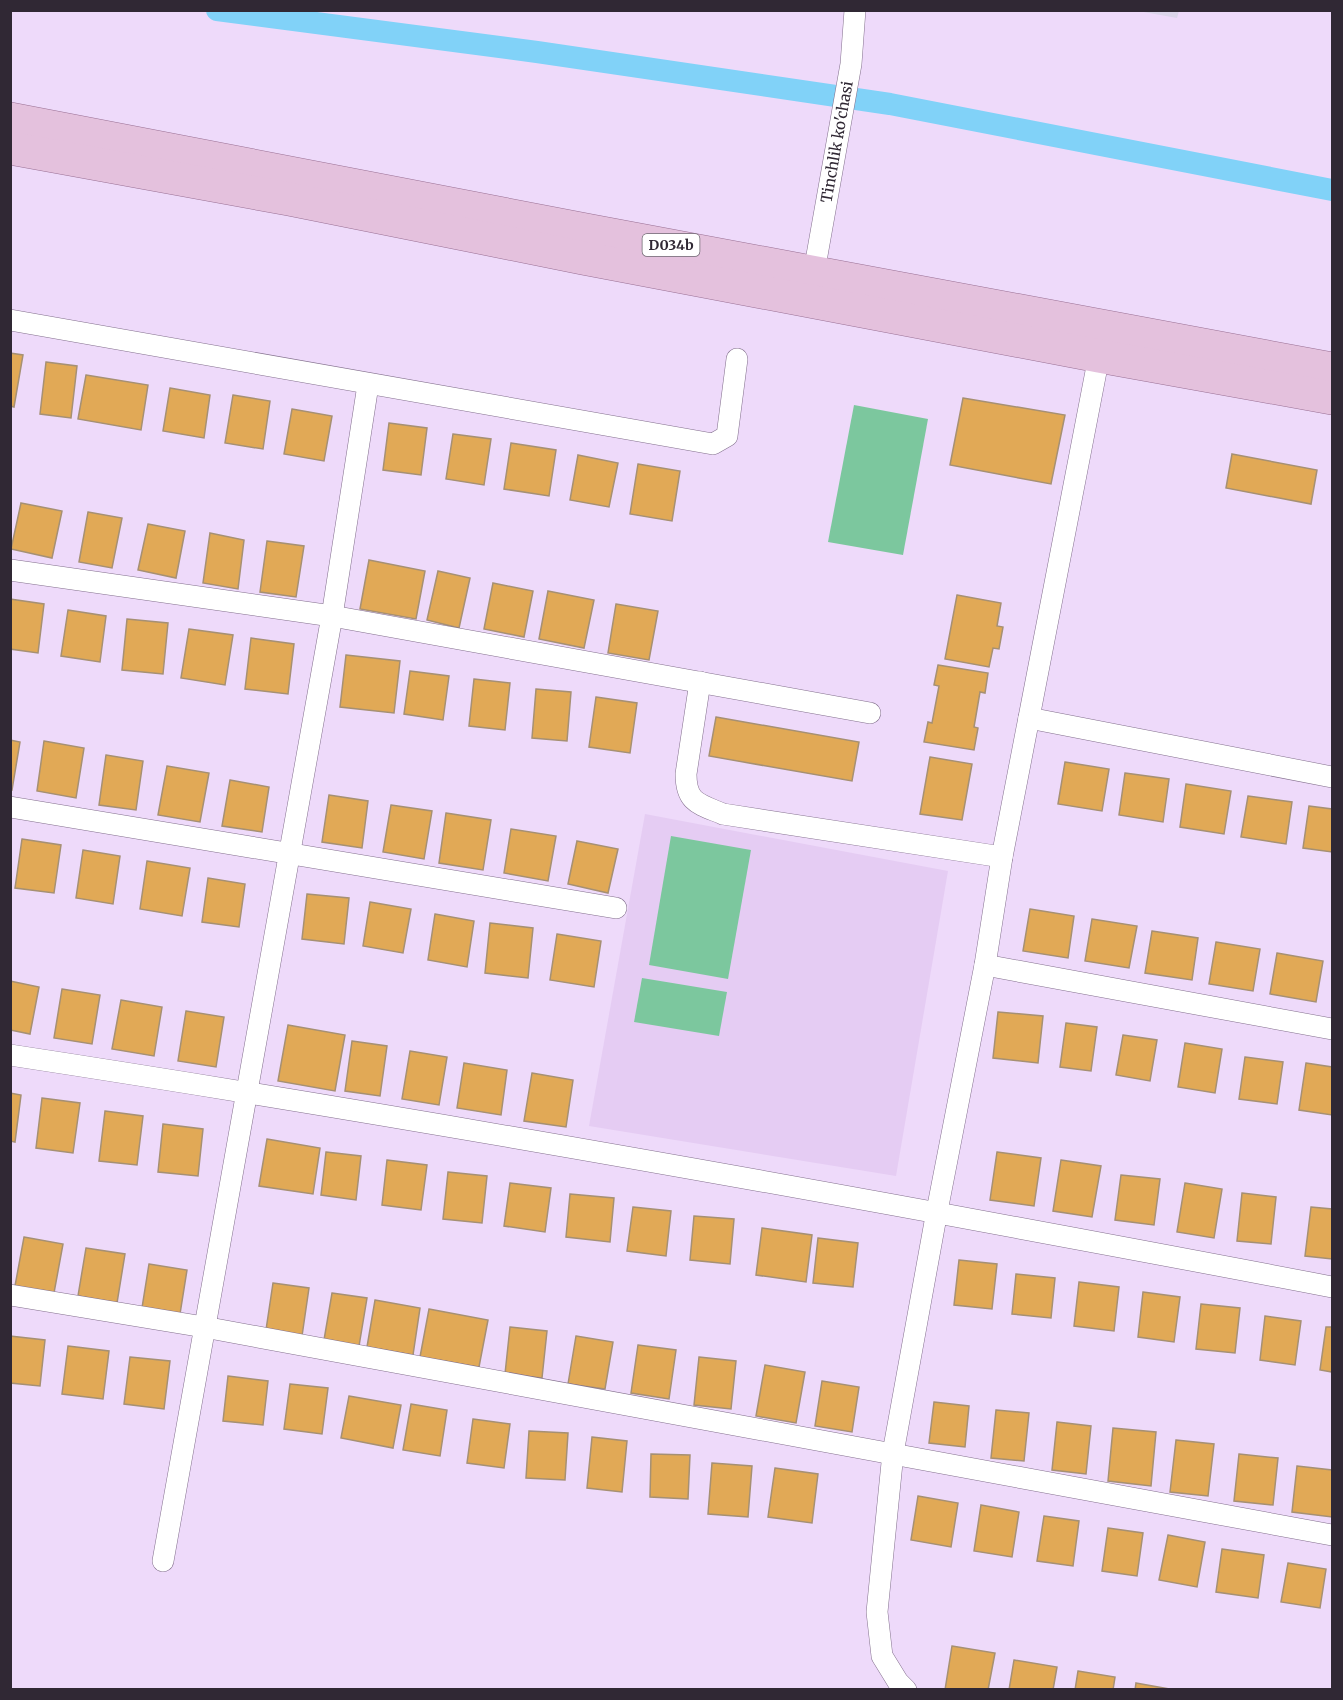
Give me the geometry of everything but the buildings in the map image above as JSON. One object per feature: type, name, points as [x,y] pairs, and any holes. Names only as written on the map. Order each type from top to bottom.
[{"type":"main road","name":"D034b","points":[[10,119],[1099,356],[1332,398]]},
{"type":"main road","name":"D034b","points":[[10,148],[289,199],[587,244],[814,272],[1332,369]]},
{"type":"street","name":"Tinchlik ko'chasi","points":[[814,272],[852,63],[855,10]]},
{"type":"street","points":[[10,320],[368,385],[713,444],[726,436],[737,359]]},
{"type":"street","points":[[906,1689],[898,1682],[882,1656],[877,1612],[893,1453],[985,965],[1002,857],[1099,356]]},
{"type":"street","points":[[163,1562],[332,616],[368,385]]},
{"type":"street","points":[[10,570],[332,616],[870,713]]},
{"type":"street","points":[[700,682],[686,774],[686,789],[697,803],[723,814],[1002,857]]},
{"type":"street","points":[[1029,718],[1332,777]]},
{"type":"street","points":[[10,807],[616,908]]},
{"type":"street","points":[[985,965],[1332,1029]]},
{"type":"street","points":[[10,1054],[246,1091],[937,1211],[1332,1287]]},
{"type":"street","points":[[10,1295],[204,1327],[1332,1535]]},
{"type":"shaded area","points":[[1179,10],[1177,18],[1138,11]]},
{"type":"shaded area","points":[[645,814],[948,871],[896,1176],[589,1126]]},
{"type":"green space","points":[[854,405],[928,419],[903,555],[828,542]]},
{"type":"green space","points":[[671,836],[751,850],[728,979],[649,965]]},
{"type":"green space","points":[[642,978],[727,992],[719,1036],[634,1022]]},
{"type":"waterway","points":[[217,10],[537,52],[890,104],[1332,190]]}]
